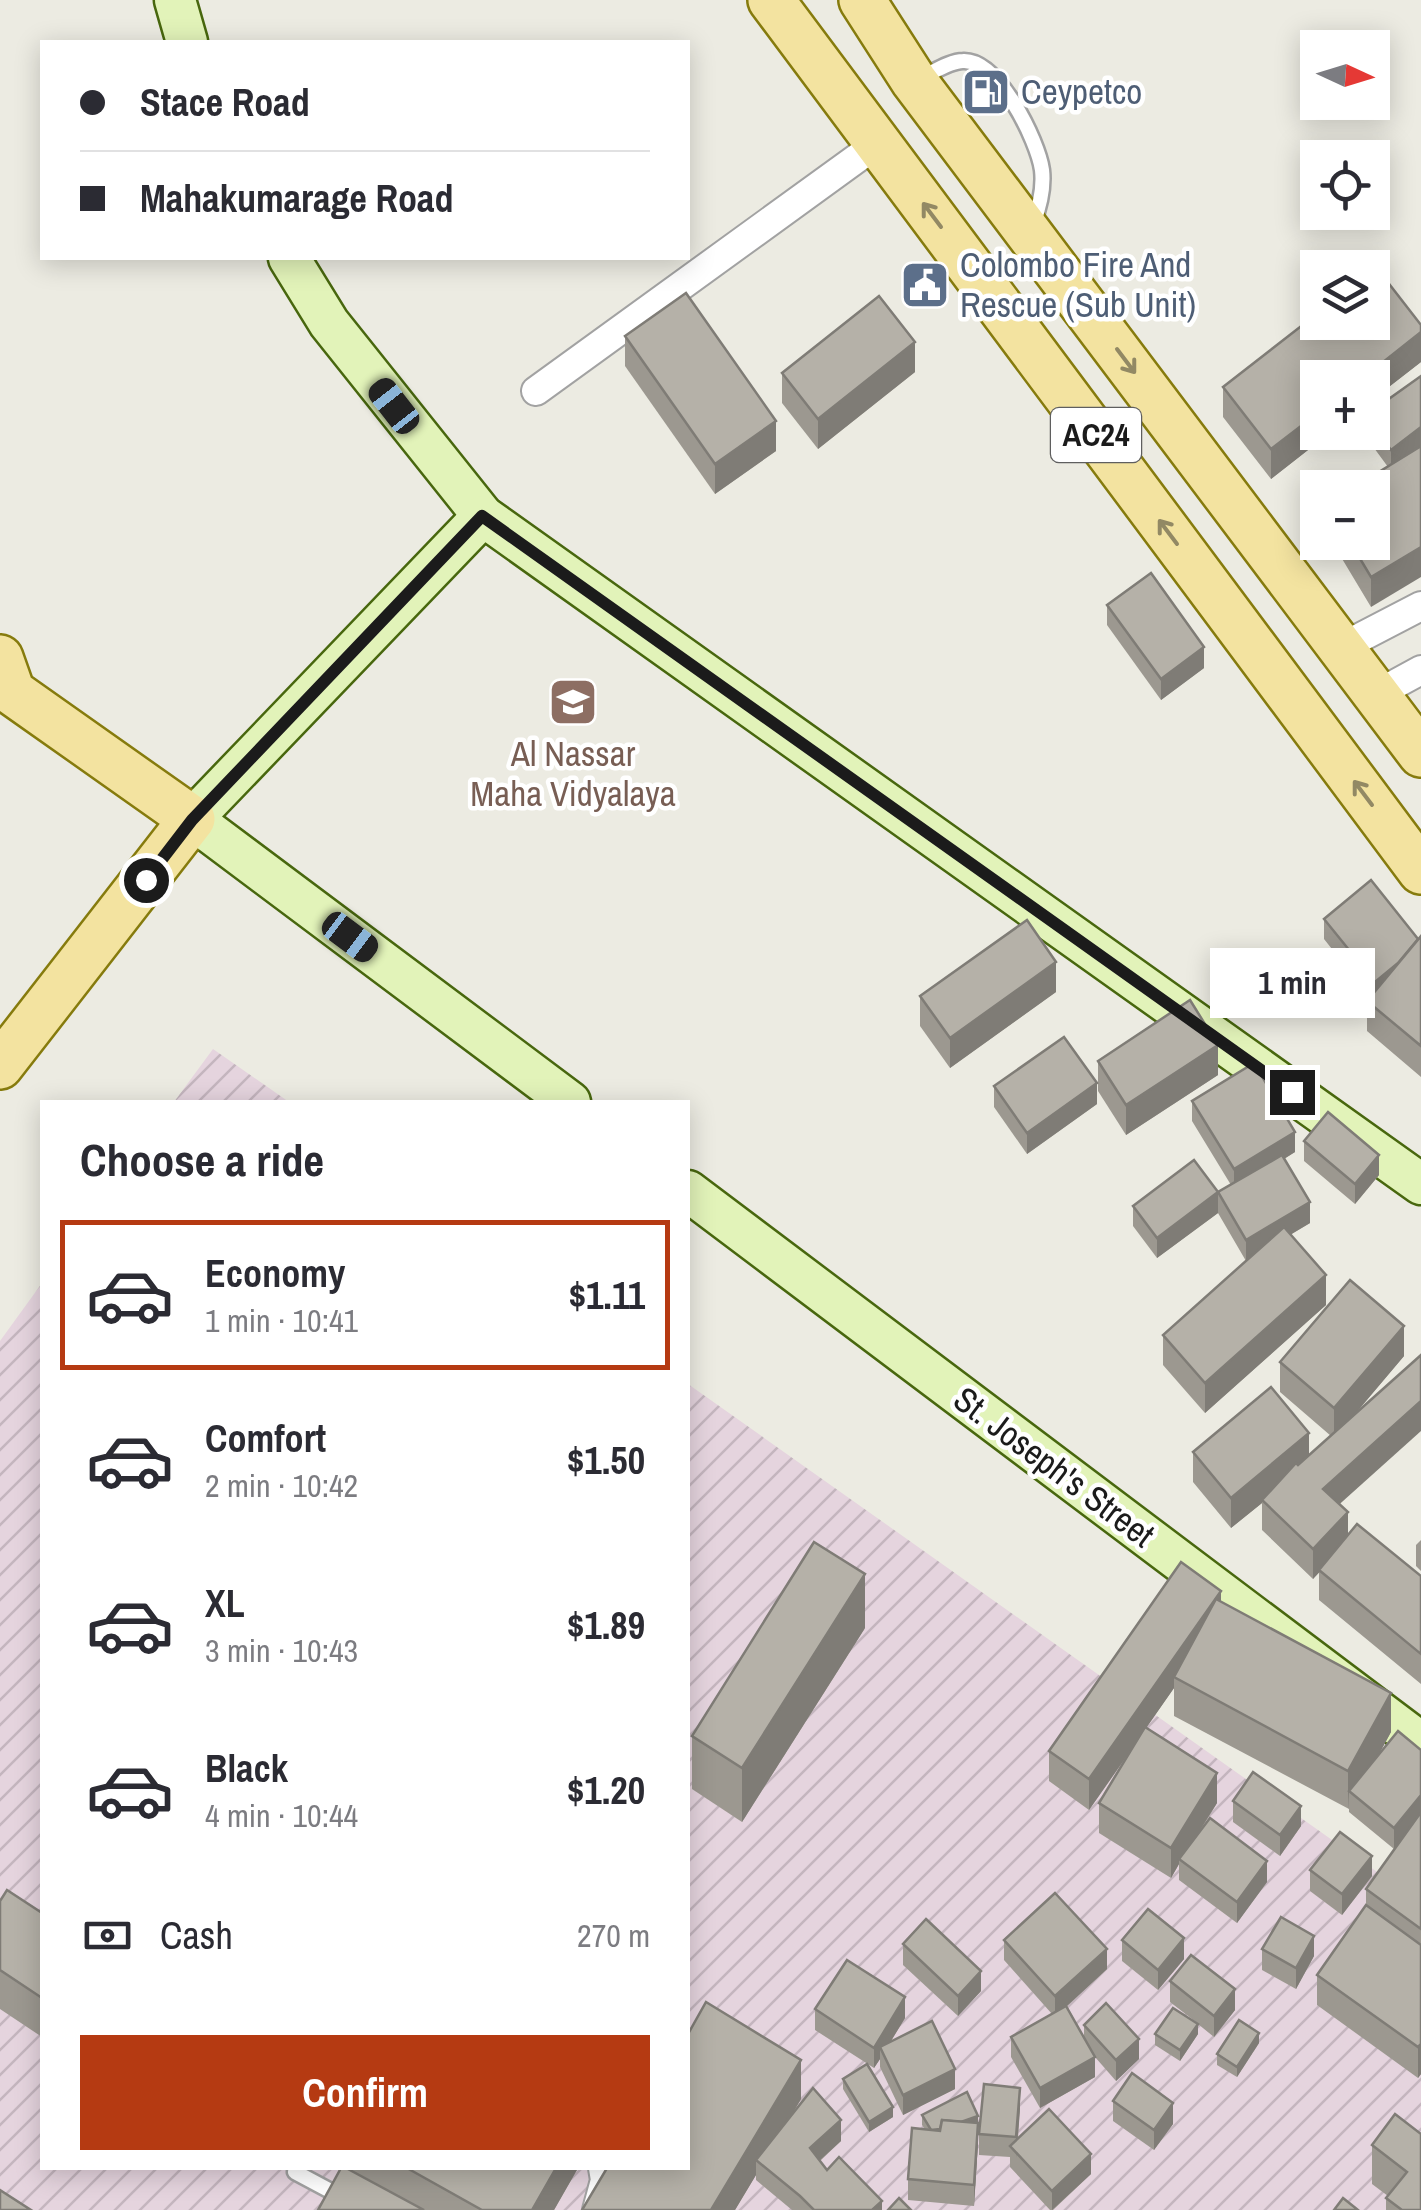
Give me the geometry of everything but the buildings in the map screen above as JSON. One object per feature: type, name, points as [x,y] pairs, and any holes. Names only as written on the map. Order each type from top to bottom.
[{"type":"main road","name":"AC24","points":[[770,0],[1421,871]]},
{"type":"main road","name":"AC24","points":[[877,5],[914,81],[1421,754]]},
{"type":"main road","points":[[0,1066],[192,820],[4,678]]},
{"type":"street","points":[[175,0],[186,40]]},
{"type":"street","points":[[536,391],[878,143]]},
{"type":"street","points":[[290,260],[328,323],[482,516],[1421,1184]]},
{"type":"street","points":[[482,516],[192,820],[567,1100]]},
{"type":"street","points":[[1342,647],[1421,606]]},
{"type":"street","points":[[1377,694],[1421,670]]},
{"type":"street","name":"St. Joseph's Street","points":[[690,1193],[1421,1744]]},
{"type":"street","points":[[598,2210],[606,2180],[604,2170]]},
{"type":"lane","points":[[914,81],[961,60],[972,62],[983,68],[1015,105],[1028,128],[1043,174],[1038,212],[1029,232]]},
{"type":"lane","points":[[295,2172],[366,2210]]},
{"type":"shaded area","points":[[213,1049],[286,1100],[175,1100]]},
{"type":"shaded area","points":[[40,1286],[40,2170],[690,2170],[690,1385],[1421,1903],[1421,2210],[0,2210],[0,1341]]},
{"type":"place","name":"Ceypetco","points":[[986,92]]},
{"type":"place","name":"Colombo Fire And Rescue (Sub Unit)","points":[[925,285]]},
{"type":"place","name":"Al Nassar Maha Vidyalaya","points":[[573,702]]},
{"type":"route","points":[[146,880],[192,820],[482,516],[1292,1092]]}]
